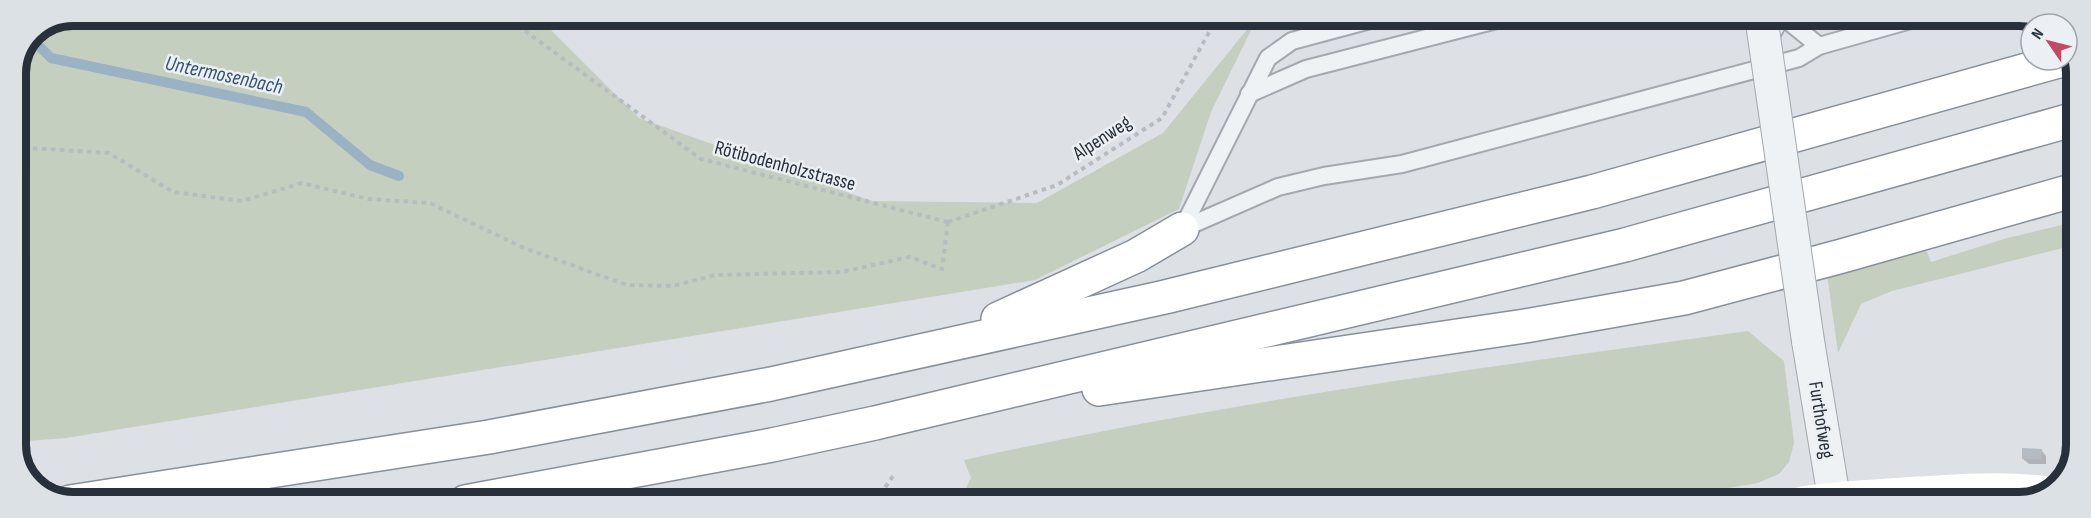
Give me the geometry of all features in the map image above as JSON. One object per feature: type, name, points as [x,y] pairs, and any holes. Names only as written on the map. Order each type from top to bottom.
[{"type":"main road","points":[[134,492],[489,437],[771,384],[1165,297],[1592,192],[2019,72]]},
{"type":"main road","points":[[519,492],[772,445],[875,423],[1625,245],[2065,122]]},
{"type":"main road","points":[[875,423],[1525,326],[1684,298],[2065,193]]},
{"type":"main road","points":[[933,348],[1127,261],[1182,229]]},
{"type":"main road","points":[[1940,492],[1981,489],[2032,491]]},
{"type":"street","name":"Furthofweg","points":[[1762,26],[1808,341],[1817,492]]},
{"type":"lane","points":[[1182,229],[1268,58],[1292,41],[1348,26]]},
{"type":"lane","points":[[1249,94],[1306,69],[1473,26]]},
{"type":"lane","points":[[1752,70],[1776,26]]},
{"type":"lane","points":[[1794,26],[1819,46]]},
{"type":"lane","points":[[1816,26],[1819,46]]},
{"type":"lane","points":[[1182,229],[1278,187],[1324,176],[1402,164],[1798,58],[1819,46],[1890,26]]},
{"type":"path","name":"Rötibodenholzstrasse","points":[[517,26],[701,159],[948,222]]},
{"type":"path","name":"Alpenweg","points":[[948,222],[1056,185],[1161,118],[1212,26]]},
{"type":"path","points":[[26,148],[109,153],[173,192],[242,201],[302,183],[368,199],[430,203],[524,248],[627,285],[672,286],[716,275],[841,272],[910,257],[942,269],[948,222]]},
{"type":"path","points":[[882,492],[893,476]]},
{"type":"green space","points":[[63,26],[547,26],[639,118],[872,201],[1037,203],[1163,133],[1250,26],[1253,26],[1211,112],[1179,209],[1035,280],[66,438],[26,441],[26,63],[33,46],[46,33],[54,29]]},
{"type":"green space","points":[[2065,224],[2065,247],[1892,291],[1861,304],[1838,353],[1827,274],[1925,247],[1931,262],[2007,238]]},
{"type":"green space","points":[[1748,331],[1784,361],[1794,443],[1789,462],[1779,474],[1758,483],[1704,492],[964,492],[971,478],[964,460],[1159,420],[1453,372]]},
{"type":"building","points":[[2022,448],[2042,449],[2041,459],[2022,459]]},
{"type":"waterway","name":"Untermosenbach","points":[[36,43],[51,58],[306,112],[370,165],[399,176]]}]
